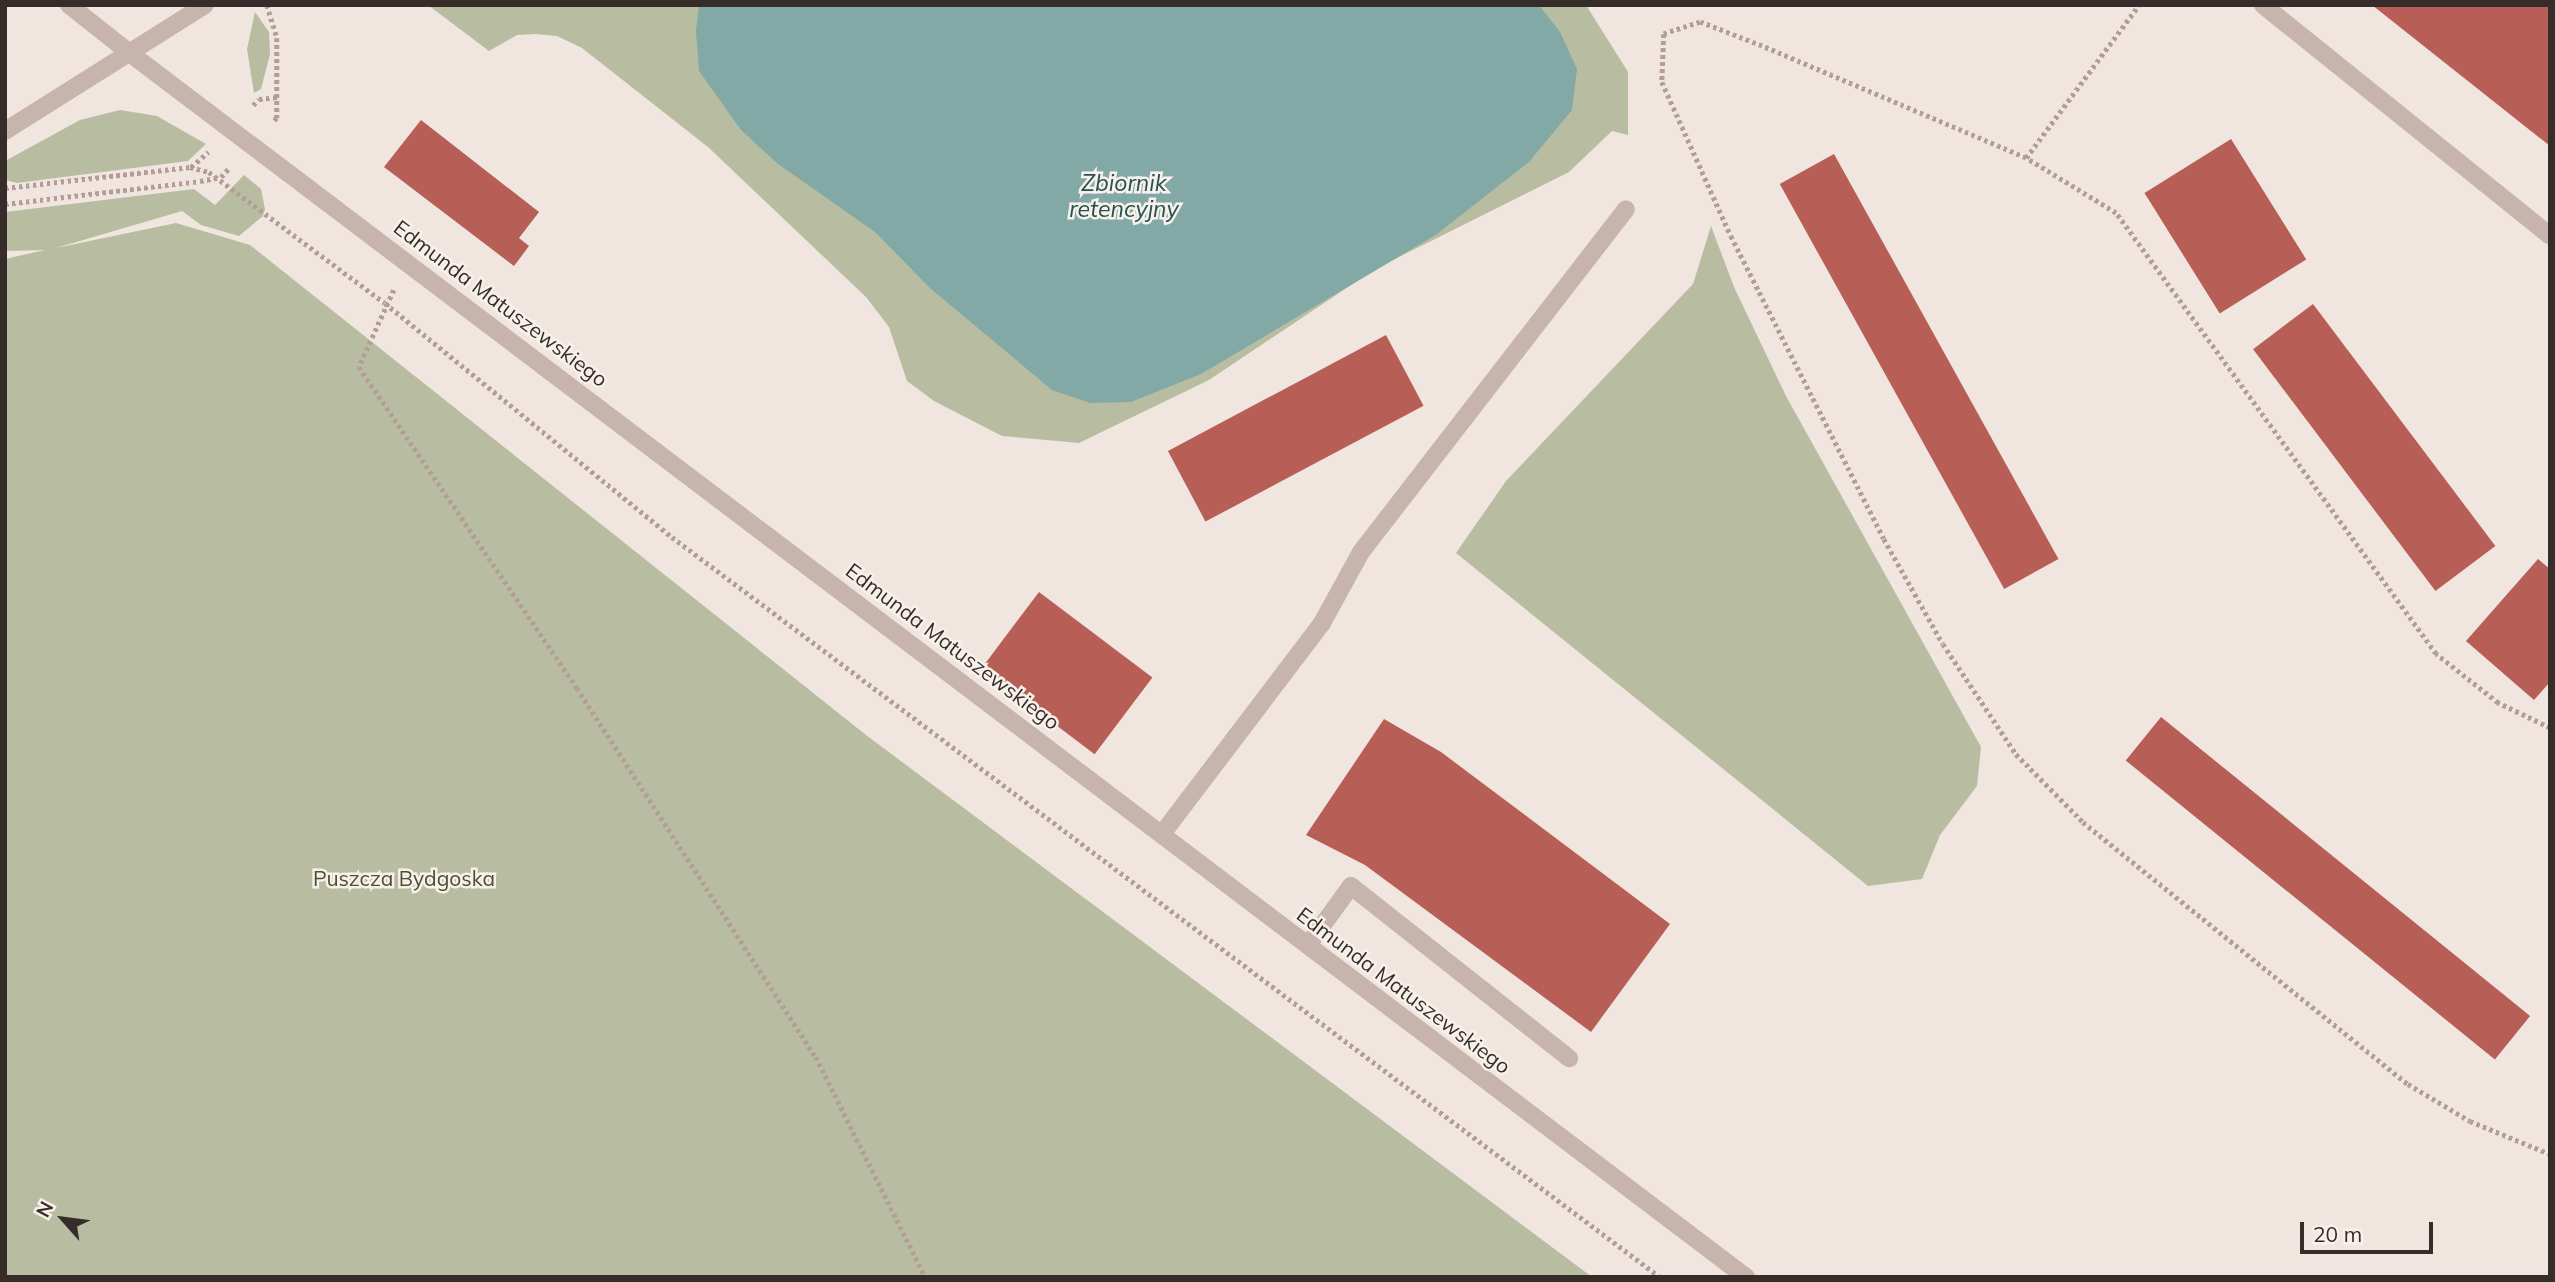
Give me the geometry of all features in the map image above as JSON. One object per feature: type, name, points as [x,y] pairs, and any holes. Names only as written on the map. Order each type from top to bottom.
[{"type":"street","name":"Edmunda Matuszewskiego","points":[[69,5],[1746,1277]]},
{"type":"street","points":[[5,131],[205,5]]},
{"type":"street","points":[[2263,5],[2550,236]]},
{"type":"street","points":[[1162,834],[1322,623],[1362,552],[1626,209]]},
{"type":"street","points":[[1308,945],[1351,886],[1569,1058]]},
{"type":"path","points":[[5,204],[216,178],[277,118],[276,29],[267,5]]},
{"type":"path","points":[[2026,158],[2139,5]]},
{"type":"path","points":[[2550,728],[2498,703],[2436,654],[2116,213],[2026,158],[1700,22],[1664,34],[1662,82],[1731,236],[1884,539],[1943,644],[2016,754],[2083,822],[2408,1084],[2470,1121],[2550,1154]]},
{"type":"path","points":[[5,188],[190,167],[216,178],[385,303],[672,537],[1660,1277]]},
{"type":"path","points":[[412,263],[385,303],[359,367],[577,688],[816,1058],[925,1277]]},
{"type":"green space","name":"Zbiornik retencyjny","points":[[428,5],[1586,5],[1628,72],[1628,135],[1612,131],[1569,172],[1375,269],[1209,380],[1079,443],[1002,436],[934,401],[907,381],[889,327],[866,297],[708,147],[582,48],[557,36],[536,34],[517,35],[489,51]]},
{"type":"green space","points":[[255,12],[269,32],[270,54],[261,89],[254,93],[247,49]]},
{"type":"green space","points":[[120,110],[157,116],[206,144],[188,161],[17,183],[5,180],[5,161],[80,120]]},
{"type":"green space","name":"Puszcza Bydgoska","points":[[244,175],[261,189],[265,209],[263,216],[239,236],[201,225],[182,211],[56,248],[176,223],[250,245],[866,735],[1592,1277],[5,1277],[5,259],[45,250],[5,251],[5,212],[194,189],[215,205]]},
{"type":"green space","points":[[1711,226],[1734,287],[1786,396],[1981,747],[1977,786],[1940,835],[1922,879],[1868,886],[1456,553],[1506,481],[1693,284]]},
{"type":"water","name":"Zbiornik retencyjny","points":[[699,5],[1539,5],[1560,32],[1577,69],[1572,110],[1529,162],[1437,234],[1201,374],[1131,402],[1090,403],[1052,390],[931,289],[875,232],[778,164],[741,130],[699,71],[696,31]]},
{"type":"building","points":[[2372,5],[2550,5],[2550,146]]},
{"type":"building","points":[[421,120],[539,212],[519,238],[529,246],[514,266],[384,167]]},
{"type":"building","points":[[2231,139],[2306,259],[2220,313],[2144,193]]},
{"type":"building","points":[[1834,154],[2058,559],[2004,589],[1780,184]]},
{"type":"building","points":[[2313,304],[2495,546],[2435,591],[2253,349]]},
{"type":"building","points":[[1386,335],[1424,406],[1205,522],[1168,451]]},
{"type":"building","points":[[2538,559],[2550,569],[2550,682],[2534,700],[2466,641]]},
{"type":"building","points":[[1039,592],[1152,677],[1095,754],[981,669]]},
{"type":"building","points":[[2161,717],[2530,1016],[2495,1059],[2126,761]]},
{"type":"building","points":[[1384,719],[1441,752],[1670,924],[1591,1032],[1365,865],[1306,835]]}]
